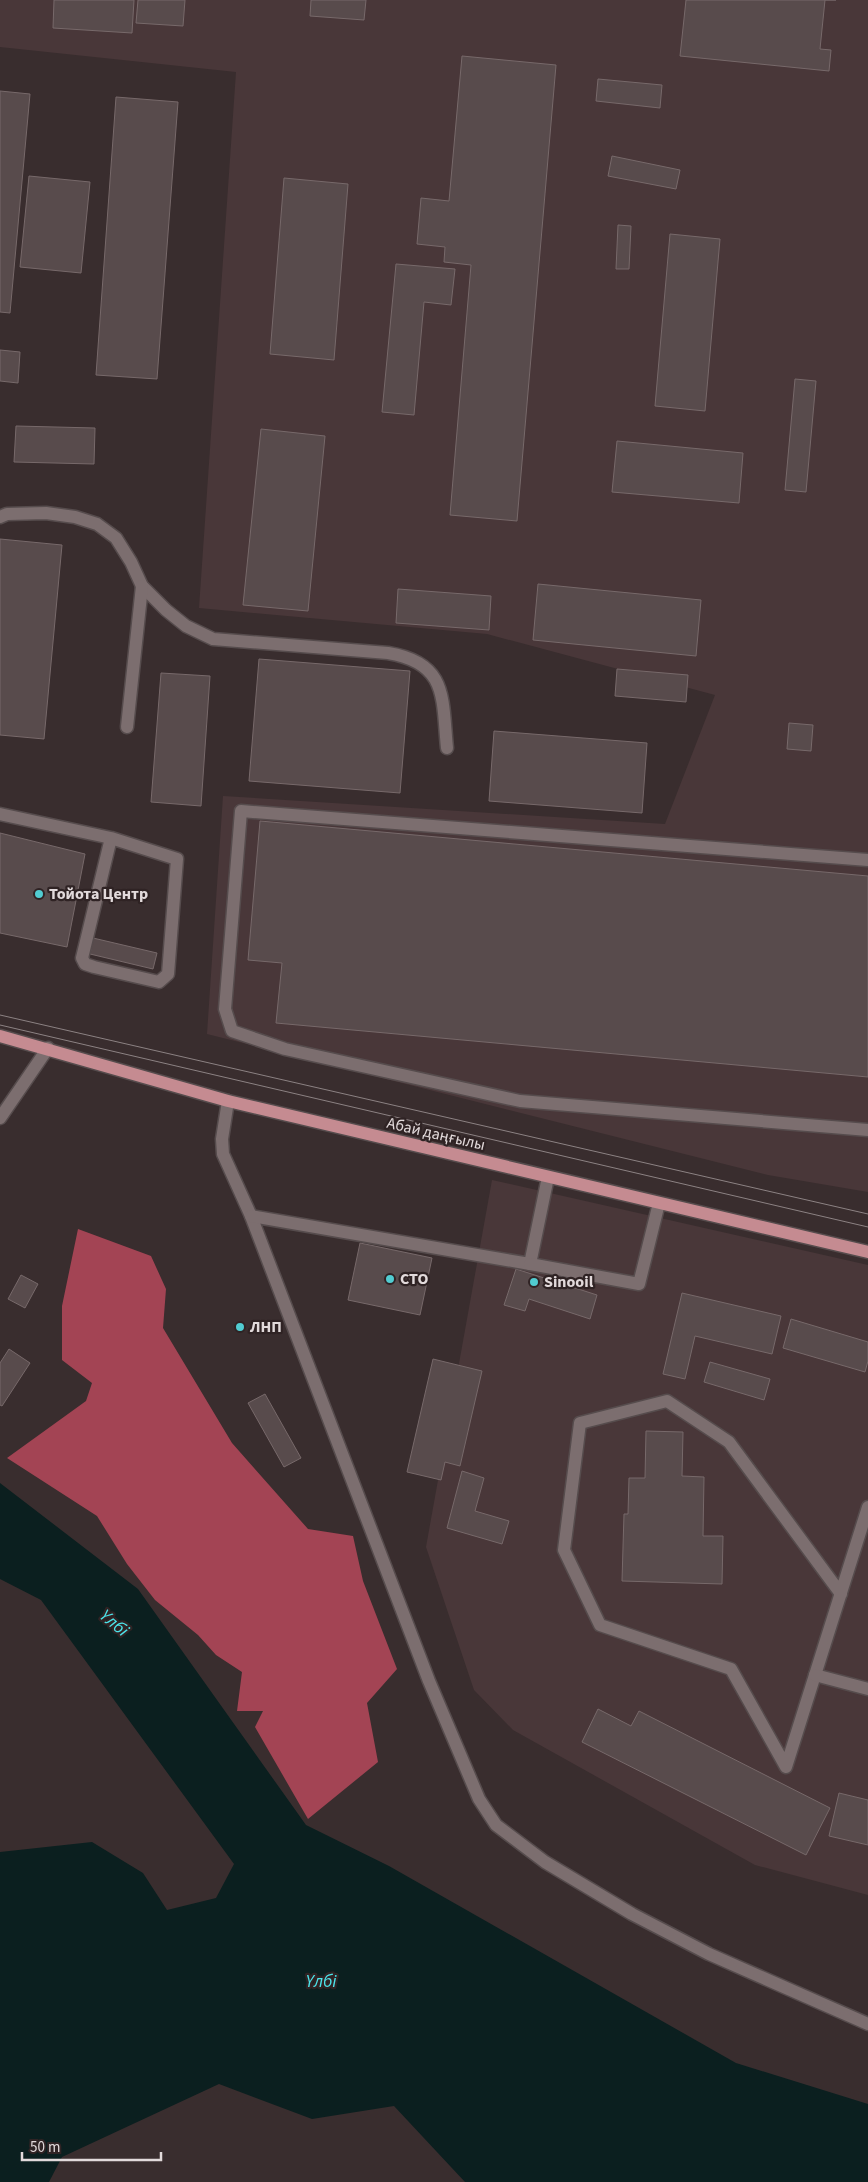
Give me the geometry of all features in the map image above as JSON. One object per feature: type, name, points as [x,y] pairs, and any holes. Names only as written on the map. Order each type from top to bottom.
[{"type":"main road","name":"Абай даңғылы","points":[[0,1036],[48,1048],[228,1101],[868,1252]]},
{"type":"street","points":[[0,517],[8,514],[46,513],[75,517],[97,524],[116,538],[131,562],[142,586],[166,610],[186,626],[213,639],[388,653],[405,656],[420,662],[431,673],[440,687],[447,748]]},
{"type":"street","points":[[127,727],[142,586]]},
{"type":"street","points":[[868,860],[240,810],[225,1009],[232,1031],[285,1049],[520,1100],[868,1130]]},
{"type":"street","points":[[0,814],[112,838],[178,859],[168,974],[159,982],[94,967],[85,964],[82,958],[112,838]]},
{"type":"street","points":[[0,1118],[48,1048]]},
{"type":"street","points":[[228,1101],[222,1139],[223,1154],[251,1216],[429,1681],[479,1800],[496,1825],[545,1862],[632,1914],[709,1954],[868,2024]]},
{"type":"street","points":[[530,1264],[548,1177]]},
{"type":"street","points":[[251,1216],[639,1284],[659,1203]]},
{"type":"street","points":[[841,1594],[730,1442],[667,1401],[580,1423],[564,1550],[600,1625],[731,1669],[786,1767],[841,1594],[868,1507]]},
{"type":"street","points":[[815,1675],[868,1688]]},
{"type":"shaded area","points":[[0,0],[868,0],[868,1192],[768,1175],[207,1034],[223,796],[665,824],[715,695],[487,634],[199,608],[236,72],[0,47]]},
{"type":"shaded area","points":[[492,1180],[868,1265],[868,1895],[755,1865],[513,1730],[474,1690],[426,1547]]},
{"type":"shaded area","points":[[78,1229],[151,1256],[166,1289],[163,1328],[232,1443],[308,1529],[353,1536],[363,1581],[397,1669],[367,1703],[378,1762],[308,1819],[255,1727],[263,1711],[237,1711],[242,1672],[216,1655],[198,1635],[155,1600],[127,1564],[97,1516],[7,1458],[86,1401],[92,1383],[62,1360],[62,1306]]},
{"type":"water","name":"Үлбі","points":[[0,1483],[138,1589],[306,1825],[389,1866],[736,2063],[868,2104],[868,2182],[465,2182],[394,2106],[312,2119],[219,2084],[62,2157],[49,2182],[0,2182],[0,1852],[92,1842],[143,1873],[167,1910],[216,1898],[234,1864],[41,1600],[0,1579]]},
{"type":"building","points":[[54,0],[134,0],[132,33],[53,28]]},
{"type":"building","points":[[138,0],[185,0],[183,26],[136,23]]},
{"type":"building","points":[[311,0],[366,0],[364,20],[310,16]]},
{"type":"building","points":[[686,0],[825,0],[820,49],[831,50],[829,71],[680,56]]},
{"type":"building","points":[[462,56],[556,65],[517,521],[450,515],[471,265],[444,262],[445,247],[417,244],[421,198],[449,201]]},
{"type":"building","points":[[598,79],[662,85],[660,108],[596,101]]},
{"type":"building","points":[[0,91],[30,94],[10,313],[0,312]]},
{"type":"building","points":[[116,97],[178,102],[157,379],[96,375]]},
{"type":"building","points":[[612,156],[680,170],[676,189],[608,176]]},
{"type":"building","points":[[29,176],[90,182],[81,273],[20,267]]},
{"type":"building","points":[[284,178],[348,184],[334,360],[270,354]]},
{"type":"building","points":[[618,225],[631,226],[629,269],[616,269]]},
{"type":"building","points":[[670,234],[720,239],[705,411],[655,406]]},
{"type":"building","points":[[396,264],[455,269],[451,305],[424,302],[414,415],[382,412]]},
{"type":"building","points":[[0,350],[20,352],[18,383],[0,381]]},
{"type":"building","points":[[795,379],[816,381],[806,492],[785,490]]},
{"type":"building","points":[[16,426],[95,428],[94,464],[14,462]]},
{"type":"building","points":[[261,429],[325,436],[308,611],[243,605]]},
{"type":"building","points":[[617,441],[743,453],[739,503],[612,492]]},
{"type":"building","points":[[0,539],[62,545],[44,739],[0,735]]},
{"type":"building","points":[[538,584],[701,600],[696,656],[533,640]]},
{"type":"building","points":[[398,589],[491,596],[489,630],[396,623]]},
{"type":"building","points":[[259,659],[410,671],[400,793],[249,781]]},
{"type":"building","points":[[617,669],[688,675],[686,702],[615,696]]},
{"type":"building","points":[[161,673],[210,676],[201,806],[151,802]]},
{"type":"building","points":[[789,723],[813,725],[811,751],[787,749]]},
{"type":"building","points":[[494,731],[647,743],[642,813],[489,801]]},
{"type":"building","points":[[260,821],[868,876],[868,1077],[276,1023],[282,963],[248,960]]},
{"type":"building","name":"Тойота Центр","points":[[0,833],[85,854],[67,947],[0,933]]},
{"type":"building","points":[[93,938],[157,953],[153,969],[90,954]]},
{"type":"building","name":"СТО","points":[[360,1243],[432,1258],[420,1315],[348,1300]]},
{"type":"building","name":"Sinooil","points":[[516,1269],[597,1295],[590,1319],[529,1299],[525,1311],[504,1305]]},
{"type":"building","points":[[21,1275],[38,1284],[25,1308],[8,1299]]},
{"type":"building","points":[[682,1293],[781,1316],[772,1354],[695,1336],[685,1379],[663,1374]]},
{"type":"building","points":[[791,1319],[868,1342],[868,1361],[865,1372],[783,1348]]},
{"type":"building","points":[[9,1349],[30,1363],[2,1406],[0,1405],[0,1363]]},
{"type":"building","points":[[433,1359],[482,1371],[460,1466],[445,1462],[441,1480],[407,1472]]},
{"type":"building","points":[[710,1362],[770,1379],[764,1400],[704,1382]]},
{"type":"building","points":[[265,1394],[301,1458],[284,1467],[248,1403]]},
{"type":"building","points":[[646,1431],[683,1432],[682,1476],[704,1477],[703,1536],[723,1536],[722,1584],[622,1581],[624,1514],[628,1514],[629,1478],[645,1478]]},
{"type":"building","points":[[462,1471],[484,1478],[475,1511],[509,1521],[502,1544],[447,1528]]},
{"type":"building","points":[[598,1709],[631,1726],[639,1711],[830,1808],[806,1855],[582,1742]]},
{"type":"building","points":[[839,1793],[868,1800],[868,1845],[829,1836]]},
{"type":"tram line","points":[[0,1015],[868,1214]]},
{"type":"tram line","points":[[0,1025],[868,1227]]},
{"type":"place","name":"Тойота Центр","points":[[39,894]]},
{"type":"place","name":"СТО","points":[[390,1279]]},
{"type":"place","name":"Sinooil","points":[[534,1282]]},
{"type":"place","name":"ЛНП","points":[[240,1327]]}]
